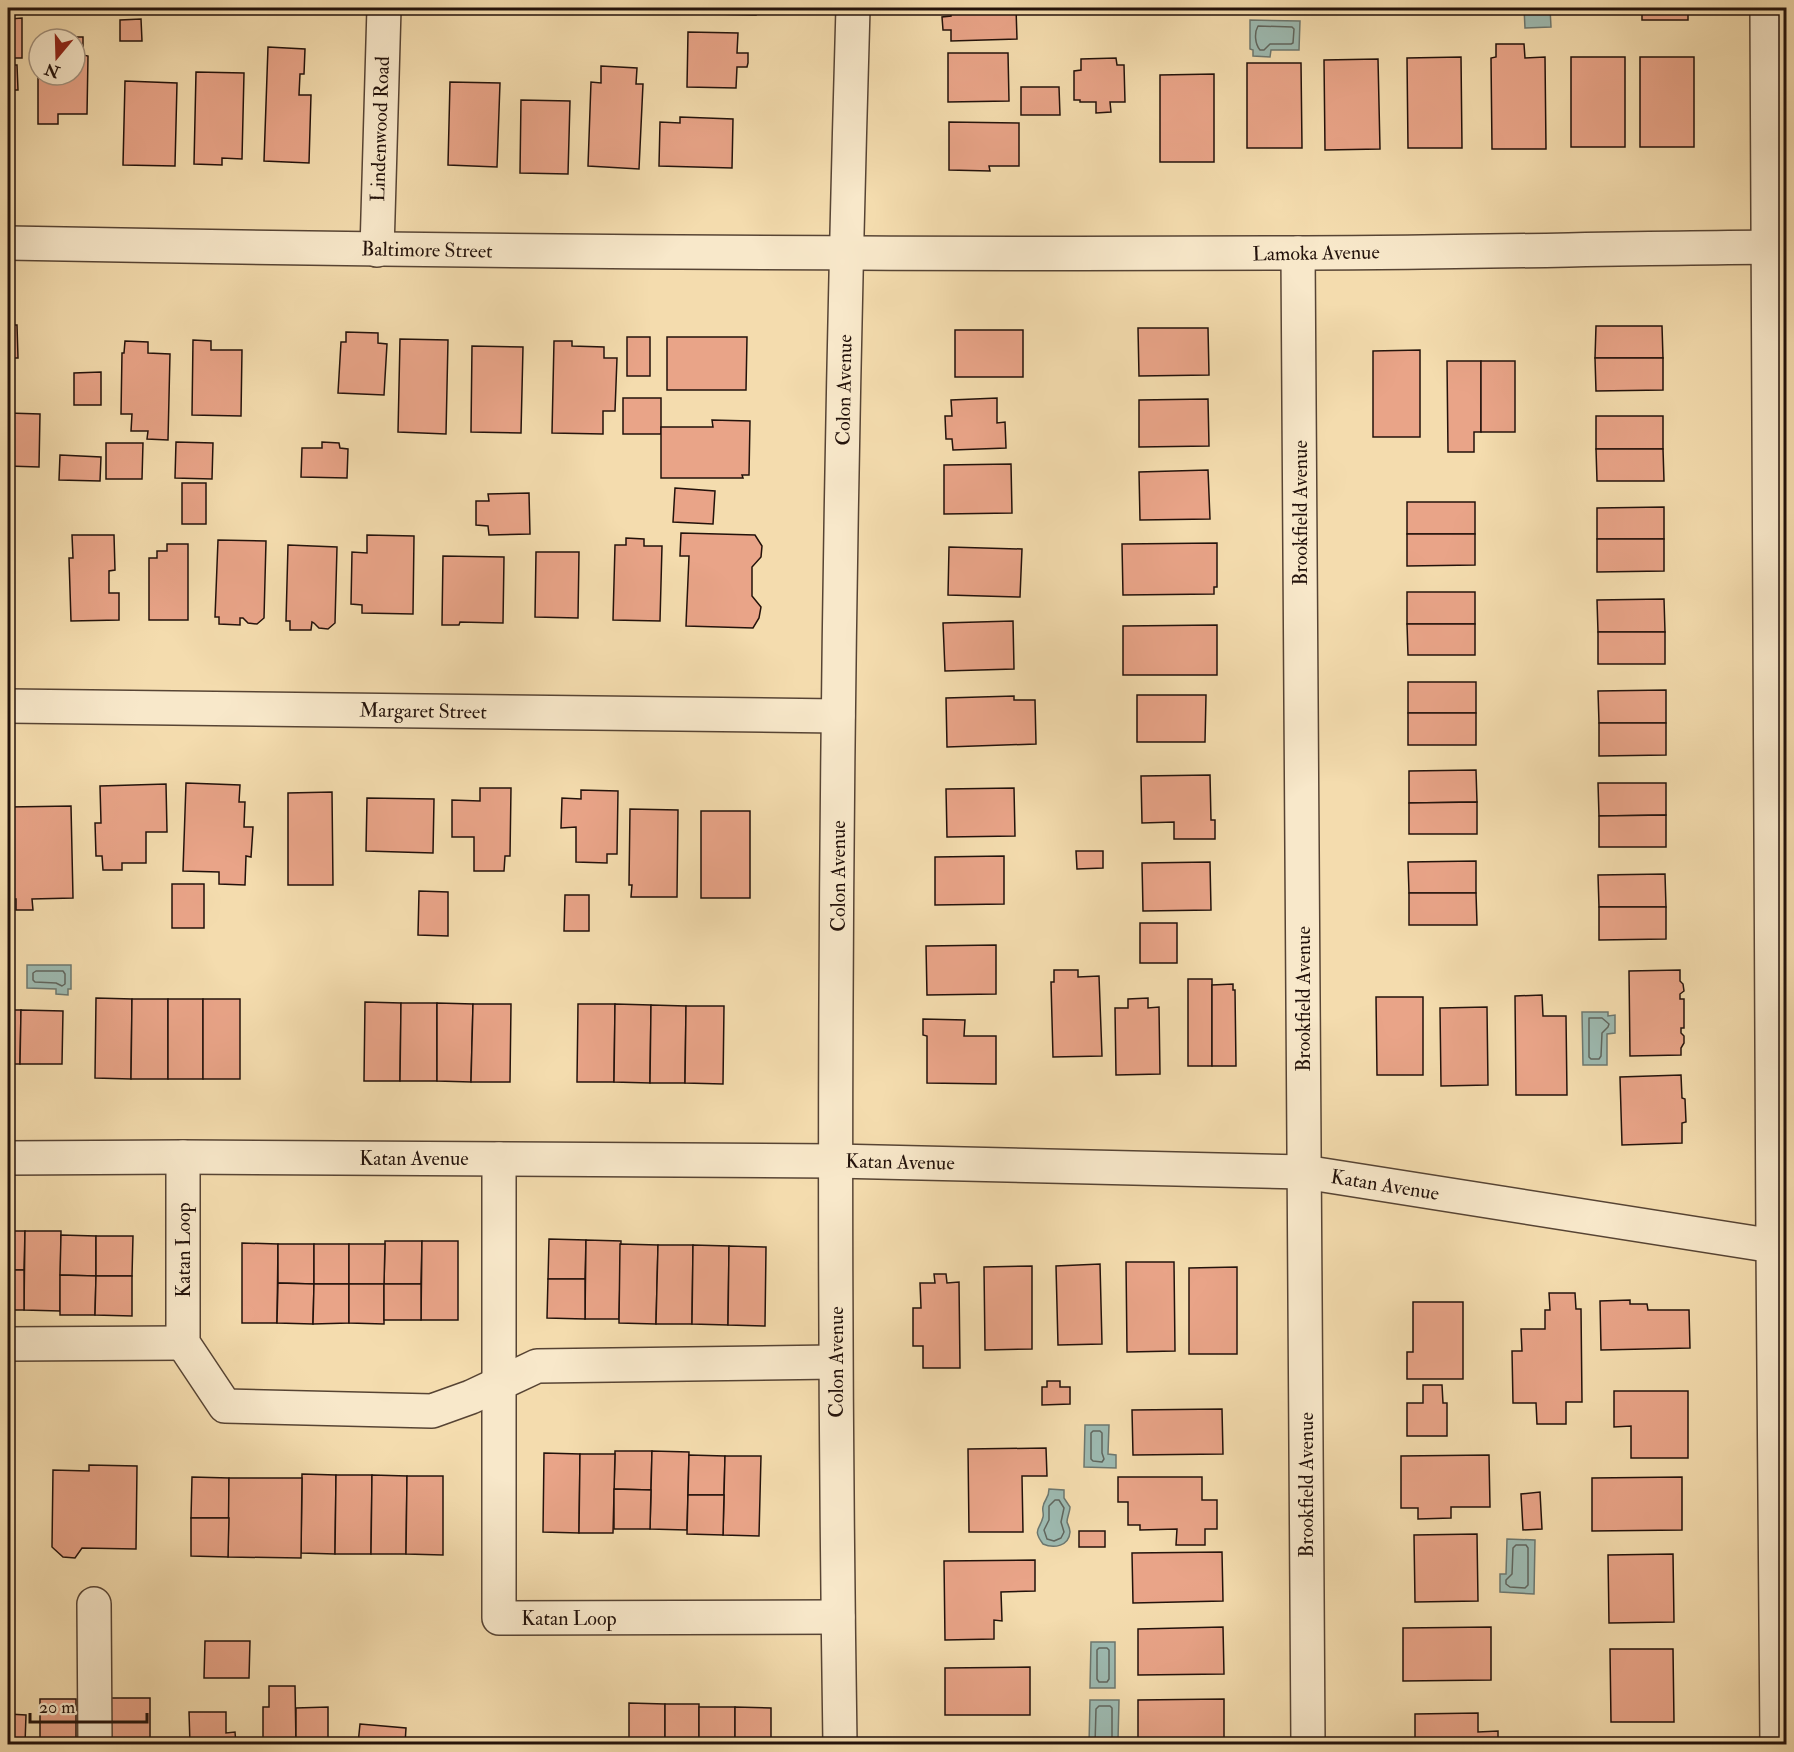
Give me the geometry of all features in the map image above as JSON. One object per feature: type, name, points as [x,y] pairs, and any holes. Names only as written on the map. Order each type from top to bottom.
[{"type":"street","name":"Lindenwood Road","points":[[377,250],[384,8]]},
{"type":"street","name":"Colon Avenue","points":[[840,1744],[835,1362],[838,716],[846,253],[853,8]]},
{"type":"street","points":[[1767,8],[1777,247],[1780,1733]]},
{"type":"street","name":"Baltimore Street","points":[[8,243],[377,250],[846,253]]},
{"type":"street","name":"Lamoka Avenue","points":[[846,253],[1298,253],[1777,247]]},
{"type":"street","name":"Brookfield Avenue","points":[[1298,253],[1308,1744]]},
{"type":"street","name":"Margaret Street","points":[[8,706],[838,716]]},
{"type":"street","name":"Katan Loop","points":[[183,1157],[183,1343]]},
{"type":"street","name":"Katan Avenue","points":[[8,1158],[835,1161],[1304,1172],[1780,1247]]},
{"type":"street","name":"Katan Loop","points":[[498,1159],[499,1618],[838,1617]]},
{"type":"street","points":[[8,1344],[183,1343],[225,1406],[432,1411],[471,1397],[537,1366],[835,1362]]},
{"type":"street","points":[[94,1604],[95,1744]]},
{"type":"water","points":[[1524,8],[1550,8],[1551,27],[1525,28]]},
{"type":"water","points":[[1250,20],[1300,21],[1299,50],[1271,50],[1270,57],[1253,56],[1253,50],[1250,49]]},
{"type":"water","points":[[27,965],[71,965],[71,989],[68,989],[68,995],[56,994],[56,989],[27,988]]},
{"type":"water","points":[[1582,1012],[1608,1012],[1608,1016],[1615,1015],[1615,1033],[1607,1034],[1607,1065],[1583,1065]]},
{"type":"water","points":[[1085,1425],[1109,1425],[1108,1454],[1116,1455],[1116,1468],[1084,1467]]},
{"type":"water","points":[[1049,1489],[1064,1490],[1064,1498],[1070,1507],[1067,1522],[1069,1537],[1064,1543],[1056,1546],[1043,1544],[1037,1532]]},
{"type":"water","points":[[1507,1539],[1535,1540],[1534,1594],[1500,1592],[1500,1574],[1506,1574]]},
{"type":"water","points":[[1091,1642],[1115,1642],[1115,1688],[1090,1688]]},
{"type":"water","points":[[1090,1700],[1119,1700],[1118,1741],[1126,1741],[1126,1744],[1089,1744]]},
{"type":"building","points":[[267,8],[267,10],[189,9]]},
{"type":"building","points":[[668,8],[756,8],[756,15],[668,13]]},
{"type":"building","points":[[950,8],[1016,8],[1017,39],[951,41],[951,30],[943,30],[942,17],[951,16]]},
{"type":"building","points":[[1642,8],[1688,8],[1688,20],[1642,20]]},
{"type":"building","points":[[8,9],[11,9],[10,19],[22,18],[22,58],[8,58]]},
{"type":"building","points":[[141,19],[142,41],[120,41],[120,20]]},
{"type":"building","points":[[688,32],[738,33],[737,53],[748,53],[748,63],[747,67],[737,67],[736,88],[687,87]]},
{"type":"building","points":[[1496,44],[1524,44],[1525,58],[1545,57],[1546,149],[1492,149],[1491,58],[1496,57]]},
{"type":"building","points":[[268,47],[305,49],[304,74],[300,74],[299,95],[311,95],[309,163],[264,161]]},
{"type":"building","points":[[948,53],[1008,53],[1009,101],[948,102]]},
{"type":"building","points":[[88,56],[87,114],[58,114],[58,124],[38,124],[38,87],[87,87]]},
{"type":"building","points":[[1461,57],[1462,148],[1408,148],[1407,58]]},
{"type":"building","points":[[1571,57],[1625,57],[1625,147],[1571,147]]},
{"type":"building","points":[[1640,57],[1694,57],[1694,147],[1640,147]]},
{"type":"building","points":[[1116,58],[1117,65],[1124,65],[1125,102],[1110,102],[1111,112],[1096,113],[1096,102],[1074,100],[1074,71],[1081,70],[1081,59]]},
{"type":"building","points":[[1378,59],[1380,149],[1325,150],[1324,60]]},
{"type":"building","points":[[1247,63],[1301,63],[1302,148],[1247,148]]},
{"type":"building","points":[[8,65],[17,65],[18,90],[8,90]]},
{"type":"building","points":[[601,66],[637,68],[636,84],[643,84],[639,169],[588,166],[591,82],[601,83]]},
{"type":"building","points":[[196,72],[244,73],[242,159],[222,158],[222,165],[194,164]]},
{"type":"building","points":[[1214,74],[1214,162],[1160,162],[1160,75]]},
{"type":"building","points":[[125,81],[177,83],[175,166],[123,165]]},
{"type":"building","points":[[450,82],[500,83],[497,167],[448,165]]},
{"type":"building","points":[[1021,87],[1059,87],[1060,115],[1021,115]]},
{"type":"building","points":[[521,100],[570,101],[568,174],[520,173]]},
{"type":"building","points":[[680,117],[733,119],[732,168],[659,166],[660,122],[680,123]]},
{"type":"building","points":[[949,122],[1019,123],[1019,166],[989,166],[990,171],[949,170]]},
{"type":"building","points":[[8,325],[17,325],[18,358],[8,358]]},
{"type":"building","points":[[1596,326],[1662,326],[1663,358],[1595,358]]},
{"type":"building","points":[[1138,328],[1208,328],[1209,375],[1139,376]]},
{"type":"building","points":[[955,330],[1023,330],[1023,377],[955,377]]},
{"type":"building","points":[[346,332],[378,333],[378,343],[387,344],[384,395],[338,393],[341,342],[346,342]]},
{"type":"building","points":[[627,337],[650,337],[650,376],[627,376]]},
{"type":"building","points":[[667,337],[747,337],[746,390],[667,390]]},
{"type":"building","points":[[400,339],[448,340],[446,434],[398,432]]},
{"type":"building","points":[[193,340],[211,341],[211,350],[242,350],[241,416],[192,415]]},
{"type":"building","points":[[125,341],[148,342],[148,353],[170,354],[168,440],[147,439],[148,431],[131,431],[132,414],[121,414],[122,353],[124,353]]},
{"type":"building","points":[[554,341],[572,341],[572,346],[604,347],[604,358],[617,358],[615,411],[603,411],[603,434],[552,433]]},
{"type":"building","points":[[472,346],[523,347],[521,433],[471,432]]},
{"type":"building","points":[[1420,350],[1420,437],[1373,437],[1373,351]]},
{"type":"building","points":[[1595,358],[1663,358],[1663,390],[1596,391]]},
{"type":"building","points":[[1447,361],[1481,361],[1481,432],[1474,432],[1474,452],[1448,452]]},
{"type":"building","points":[[1481,361],[1515,361],[1515,432],[1481,432]]},
{"type":"building","points":[[101,372],[101,405],[74,405],[74,373]]},
{"type":"building","points":[[623,398],[661,398],[661,434],[623,434]]},
{"type":"building","points":[[997,398],[997,423],[1005,422],[1006,448],[953,450],[952,439],[946,439],[945,416],[952,416],[951,400]]},
{"type":"building","points":[[1208,399],[1209,446],[1139,447],[1139,400]]},
{"type":"building","points":[[8,413],[40,414],[39,467],[8,466]]},
{"type":"building","points":[[1596,416],[1663,416],[1663,449],[1596,449]]},
{"type":"building","points":[[712,420],[750,421],[749,475],[742,475],[743,478],[661,478],[661,427],[713,427]]},
{"type":"building","points":[[176,442],[213,443],[212,479],[175,478]]},
{"type":"building","points":[[322,442],[339,443],[340,448],[348,449],[347,478],[301,477],[302,448],[322,448]]},
{"type":"building","points":[[106,443],[143,443],[142,479],[106,479]]},
{"type":"building","points":[[1596,449],[1663,449],[1664,481],[1597,481]]},
{"type":"building","points":[[60,455],[101,457],[100,481],[59,480]]},
{"type":"building","points":[[1011,464],[1012,513],[944,514],[944,465]]},
{"type":"building","points":[[1208,470],[1210,519],[1140,520],[1139,472]]},
{"type":"building","points":[[182,483],[206,483],[206,524],[182,524]]},
{"type":"building","points":[[8,488],[13,488],[12,552],[8,552]]},
{"type":"building","points":[[675,488],[715,491],[713,524],[673,522]]},
{"type":"building","points":[[529,493],[530,534],[489,535],[488,526],[476,525],[476,501],[489,501],[488,494]]},
{"type":"building","points":[[1407,502],[1475,502],[1475,534],[1407,534]]},
{"type":"building","points":[[1664,507],[1664,539],[1597,539],[1597,508]]},
{"type":"building","points":[[681,533],[755,535],[762,546],[761,557],[752,567],[752,596],[761,607],[759,618],[753,628],[686,626],[689,556],[680,556]]},
{"type":"building","points":[[1407,534],[1475,534],[1475,565],[1407,566]]},
{"type":"building","points":[[72,535],[114,535],[115,570],[109,571],[109,593],[119,593],[119,620],[71,621],[69,558],[73,558]]},
{"type":"building","points":[[367,535],[414,536],[413,614],[362,613],[362,605],[351,604],[352,552],[367,553]]},
{"type":"building","points":[[626,538],[644,539],[644,546],[662,546],[660,621],[613,620],[615,545],[626,545]]},
{"type":"building","points":[[1597,539],[1664,539],[1664,571],[1597,572]]},
{"type":"building","points":[[218,540],[266,541],[264,618],[257,624],[248,623],[240,618],[240,625],[219,624],[219,617],[215,617]]},
{"type":"building","points":[[1217,543],[1217,587],[1214,587],[1214,594],[1123,595],[1122,544]]},
{"type":"building","points":[[167,544],[188,544],[188,620],[149,620],[149,558],[157,558],[157,551],[167,551]]},
{"type":"building","points":[[288,545],[337,547],[335,623],[328,629],[319,628],[312,622],[311,630],[290,630],[290,621],[286,621]]},
{"type":"building","points":[[949,547],[1022,549],[1020,597],[948,595]]},
{"type":"building","points":[[536,552],[579,552],[578,618],[535,617]]},
{"type":"building","points":[[443,556],[504,557],[503,623],[460,622],[459,625],[442,625]]},
{"type":"building","points":[[1407,592],[1475,592],[1475,624],[1407,624]]},
{"type":"building","points":[[1664,599],[1665,632],[1598,632],[1597,600]]},
{"type":"building","points":[[1013,621],[1014,669],[945,671],[943,623]]},
{"type":"building","points":[[1407,624],[1475,624],[1475,655],[1408,655]]},
{"type":"building","points":[[1217,625],[1217,675],[1123,675],[1123,626]]},
{"type":"building","points":[[1598,632],[1665,632],[1665,664],[1598,664]]},
{"type":"building","points":[[1408,682],[1476,682],[1476,713],[1408,713]]},
{"type":"building","points":[[1666,690],[1666,723],[1599,723],[1598,691]]},
{"type":"building","points":[[1137,695],[1206,695],[1205,742],[1137,742]]},
{"type":"building","points":[[1014,696],[1014,700],[1035,700],[1036,744],[947,747],[946,698]]},
{"type":"building","points":[[1408,713],[1476,713],[1476,745],[1408,745]]},
{"type":"building","points":[[1599,723],[1666,723],[1666,755],[1599,756]]},
{"type":"building","points":[[1476,770],[1477,802],[1409,803],[1409,771]]},
{"type":"building","points":[[1210,775],[1211,820],[1215,820],[1215,839],[1174,839],[1174,822],[1142,823],[1141,776]]},
{"type":"building","points":[[186,783],[240,785],[239,802],[245,802],[244,827],[253,827],[251,857],[246,856],[245,885],[219,884],[219,872],[183,871]]},
{"type":"building","points":[[1598,783],[1666,783],[1666,815],[1599,816]]},
{"type":"building","points":[[166,784],[167,832],[146,832],[146,863],[122,863],[122,870],[103,870],[102,856],[96,856],[95,823],[101,823],[100,786]]},
{"type":"building","points":[[480,788],[511,788],[510,856],[505,856],[504,871],[474,871],[474,837],[452,837],[452,800],[480,801]]},
{"type":"building","points":[[1014,788],[1015,836],[947,837],[946,789]]},
{"type":"building","points":[[581,790],[618,791],[617,854],[607,854],[607,863],[576,862],[576,827],[561,828],[562,798],[581,799]]},
{"type":"building","points":[[332,792],[333,885],[288,885],[288,793]]},
{"type":"building","points":[[367,798],[434,799],[433,853],[366,851]]},
{"type":"building","points":[[1477,802],[1477,834],[1409,834],[1409,803]]},
{"type":"building","points":[[71,806],[73,898],[32,899],[33,910],[16,910],[16,899],[10,899],[9,807]]},
{"type":"building","points":[[630,809],[678,810],[677,897],[631,897],[632,885],[629,885]]},
{"type":"building","points":[[701,811],[750,811],[750,898],[701,898]]},
{"type":"building","points":[[1666,815],[1666,847],[1599,847],[1599,816]]},
{"type":"building","points":[[1076,851],[1103,851],[1103,868],[1077,869]]},
{"type":"building","points":[[1004,856],[1004,904],[935,905],[935,857]]},
{"type":"building","points":[[1476,861],[1476,893],[1409,893],[1408,862]]},
{"type":"building","points":[[1210,862],[1211,910],[1143,911],[1142,863]]},
{"type":"building","points":[[1665,874],[1666,907],[1599,907],[1598,875]]},
{"type":"building","points":[[172,884],[204,884],[204,928],[172,928]]},
{"type":"building","points":[[419,891],[448,892],[448,936],[418,935]]},
{"type":"building","points":[[1409,893],[1476,893],[1477,925],[1409,925]]},
{"type":"building","points":[[565,895],[589,895],[589,931],[564,931]]},
{"type":"building","points":[[1599,907],[1666,907],[1666,939],[1599,940]]},
{"type":"building","points":[[1140,923],[1177,923],[1177,963],[1140,963]]},
{"type":"building","points":[[996,945],[996,994],[927,995],[926,946]]},
{"type":"building","points":[[1054,970],[1078,970],[1078,977],[1099,976],[1102,1056],[1053,1057],[1051,982],[1054,982]]},
{"type":"building","points":[[1680,970],[1680,981],[1684,991],[1680,994],[1680,999],[1684,999],[1684,1028],[1681,1028],[1681,1033],[1684,1036],[1684,1043],[1681,1055],[1630,1056],[1629,971]]},
{"type":"building","points":[[1188,979],[1212,979],[1212,1066],[1188,1066]]},
{"type":"building","points":[[1233,984],[1236,1066],[1212,1066],[1212,985]]},
{"type":"building","points":[[1542,995],[1543,1016],[1566,1016],[1567,1095],[1516,1095],[1515,996]]},
{"type":"building","points":[[1376,997],[1423,997],[1423,1075],[1377,1075]]},
{"type":"building","points":[[96,998],[132,999],[131,1079],[95,1078]]},
{"type":"building","points":[[1148,998],[1148,1008],[1159,1007],[1160,1074],[1116,1075],[1115,1008],[1128,1008],[1128,999]]},
{"type":"building","points":[[132,999],[168,999],[168,1079],[131,1079]]},
{"type":"building","points":[[168,999],[203,999],[203,1079],[168,1079]]},
{"type":"building","points":[[203,999],[240,999],[240,1079],[203,1079]]},
{"type":"building","points":[[365,1002],[401,1003],[400,1081],[364,1081]]},
{"type":"building","points":[[401,1003],[437,1003],[437,1081],[400,1081]]},
{"type":"building","points":[[437,1003],[473,1004],[471,1082],[437,1081]]},
{"type":"building","points":[[473,1004],[511,1004],[510,1082],[471,1082]]},
{"type":"building","points":[[578,1004],[615,1004],[614,1082],[577,1082]]},
{"type":"building","points":[[615,1004],[651,1005],[650,1083],[614,1082]]},
{"type":"building","points":[[651,1005],[686,1006],[685,1083],[650,1083]]},
{"type":"building","points":[[686,1006],[724,1006],[723,1084],[685,1083]]},
{"type":"building","points":[[1487,1007],[1488,1085],[1441,1086],[1440,1008]]},
{"type":"building","points":[[8,1010],[21,1010],[20,1064],[8,1064]]},
{"type":"building","points":[[21,1010],[63,1011],[62,1064],[20,1064]]},
{"type":"building","points":[[923,1019],[965,1020],[964,1036],[996,1036],[996,1084],[927,1083],[927,1036],[923,1035]]},
{"type":"building","points":[[1681,1075],[1686,1122],[1682,1123],[1682,1143],[1622,1145],[1620,1077]]},
{"type":"building","points":[[8,1231],[25,1231],[24,1270],[8,1270]]},
{"type":"building","points":[[25,1231],[61,1231],[60,1311],[24,1310]]},
{"type":"building","points":[[61,1235],[96,1236],[96,1276],[60,1275]]},
{"type":"building","points":[[96,1236],[133,1236],[132,1276],[96,1276]]},
{"type":"building","points":[[549,1239],[586,1240],[585,1279],[548,1279]]},
{"type":"building","points":[[586,1240],[621,1241],[619,1319],[585,1319]]},
{"type":"building","points":[[385,1241],[422,1241],[421,1284],[384,1284]]},
{"type":"building","points":[[422,1241],[458,1241],[458,1320],[421,1320]]},
{"type":"building","points":[[242,1243],[278,1244],[277,1323],[242,1323]]},
{"type":"building","points":[[278,1244],[314,1244],[314,1284],[278,1283]]},
{"type":"building","points":[[314,1244],[349,1244],[349,1284],[314,1284]]},
{"type":"building","points":[[349,1244],[385,1244],[384,1284],[349,1284]]},
{"type":"building","points":[[620,1244],[658,1245],[656,1324],[619,1323]]},
{"type":"building","points":[[658,1245],[693,1245],[692,1324],[656,1324]]},
{"type":"building","points":[[693,1245],[729,1246],[728,1325],[692,1324]]},
{"type":"building","points":[[729,1246],[766,1247],[765,1326],[728,1325]]},
{"type":"building","points":[[1126,1262],[1174,1262],[1175,1351],[1127,1352]]},
{"type":"building","points":[[1100,1264],[1102,1344],[1058,1345],[1056,1266]]},
{"type":"building","points":[[1032,1266],[1032,1349],[985,1350],[984,1267]]},
{"type":"building","points":[[1237,1267],[1237,1354],[1189,1354],[1189,1268]]},
{"type":"building","points":[[8,1270],[24,1270],[24,1310],[8,1310]]},
{"type":"building","points":[[934,1274],[946,1274],[947,1283],[959,1282],[960,1368],[923,1368],[923,1346],[913,1346],[913,1308],[921,1308],[920,1283],[935,1283]]},
{"type":"building","points":[[60,1275],[96,1276],[95,1315],[60,1315]]},
{"type":"building","points":[[96,1276],[132,1276],[132,1316],[95,1315]]},
{"type":"building","points":[[548,1279],[585,1279],[585,1319],[547,1318]]},
{"type":"building","points":[[278,1283],[314,1284],[313,1324],[277,1323]]},
{"type":"building","points":[[314,1284],[349,1284],[349,1323],[313,1324]]},
{"type":"building","points":[[349,1284],[384,1284],[384,1324],[349,1323]]},
{"type":"building","points":[[384,1284],[421,1284],[421,1320],[384,1320]]},
{"type":"building","points":[[1549,1293],[1575,1293],[1576,1309],[1581,1309],[1582,1402],[1566,1402],[1566,1424],[1537,1424],[1536,1403],[1513,1403],[1512,1351],[1522,1351],[1521,1329],[1545,1329],[1545,1310],[1550,1310]]},
{"type":"building","points":[[1630,1300],[1630,1304],[1647,1304],[1648,1310],[1689,1310],[1690,1348],[1601,1350],[1600,1301]]},
{"type":"building","points":[[1413,1302],[1463,1302],[1463,1379],[1407,1379],[1407,1352],[1413,1352]]},
{"type":"building","points":[[1047,1381],[1060,1381],[1060,1387],[1070,1387],[1070,1404],[1042,1405],[1042,1387],[1047,1387]]},
{"type":"building","points":[[1423,1385],[1442,1385],[1443,1403],[1447,1403],[1447,1436],[1407,1436],[1407,1403],[1423,1403]]},
{"type":"building","points":[[1614,1391],[1688,1391],[1688,1458],[1631,1458],[1631,1426],[1614,1427]]},
{"type":"building","points":[[1222,1409],[1223,1454],[1133,1455],[1132,1410]]},
{"type":"building","points":[[1046,1448],[1047,1476],[1022,1476],[1023,1532],[969,1532],[968,1449]]},
{"type":"building","points":[[615,1451],[652,1451],[651,1490],[614,1489]]},
{"type":"building","points":[[652,1451],[689,1452],[687,1530],[650,1529]]},
{"type":"building","points":[[544,1453],[580,1454],[579,1533],[543,1532]]},
{"type":"building","points":[[580,1454],[615,1454],[613,1533],[579,1533]]},
{"type":"building","points":[[689,1455],[725,1456],[724,1495],[688,1495]]},
{"type":"building","points":[[1489,1455],[1490,1507],[1451,1507],[1451,1518],[1418,1519],[1418,1508],[1401,1508],[1401,1456]]},
{"type":"building","points":[[725,1456],[761,1456],[759,1536],[723,1535]]},
{"type":"building","points":[[89,1465],[137,1466],[136,1549],[82,1548],[75,1558],[63,1557],[52,1547],[53,1470],[89,1471]]},
{"type":"building","points":[[302,1474],[336,1475],[335,1554],[301,1553]]},
{"type":"building","points":[[336,1475],[372,1475],[371,1554],[335,1554]]},
{"type":"building","points":[[372,1475],[407,1476],[406,1554],[371,1554]]},
{"type":"building","points":[[407,1476],[443,1476],[443,1555],[406,1554]]},
{"type":"building","points":[[192,1477],[229,1478],[229,1518],[191,1518]]},
{"type":"building","points":[[1118,1477],[1202,1477],[1202,1500],[1217,1500],[1217,1529],[1205,1529],[1205,1545],[1176,1545],[1177,1529],[1140,1530],[1140,1525],[1128,1525],[1128,1502],[1118,1502]]},
{"type":"building","points":[[1682,1477],[1682,1530],[1592,1531],[1592,1478]]},
{"type":"building","points":[[229,1478],[302,1478],[301,1558],[228,1557]]},
{"type":"building","points":[[614,1489],[651,1490],[650,1529],[614,1529]]},
{"type":"building","points":[[1540,1492],[1542,1529],[1523,1530],[1521,1494]]},
{"type":"building","points":[[688,1495],[724,1495],[723,1535],[687,1534]]},
{"type":"building","points":[[191,1518],[229,1518],[228,1557],[191,1556]]},
{"type":"building","points":[[1079,1531],[1105,1531],[1105,1547],[1079,1547]]},
{"type":"building","points":[[1477,1534],[1478,1601],[1415,1602],[1414,1535]]},
{"type":"building","points":[[1222,1552],[1223,1601],[1133,1603],[1132,1553]]},
{"type":"building","points":[[1673,1554],[1674,1622],[1609,1623],[1608,1555]]},
{"type":"building","points":[[1035,1560],[1035,1591],[1001,1592],[1002,1621],[994,1620],[994,1639],[945,1640],[944,1561]]},
{"type":"building","points":[[1223,1627],[1224,1674],[1138,1675],[1138,1629]]},
{"type":"building","points":[[1491,1627],[1491,1680],[1403,1681],[1403,1628]]},
{"type":"building","points":[[205,1641],[250,1641],[249,1678],[204,1678]]},
{"type":"building","points":[[1610,1649],[1673,1649],[1674,1722],[1611,1722]]},
{"type":"building","points":[[1030,1667],[1030,1715],[945,1715],[945,1668]]},
{"type":"building","points":[[269,1686],[295,1686],[296,1744],[263,1744],[263,1707],[269,1707]]},
{"type":"building","points":[[111,1698],[150,1698],[150,1744],[111,1744]]},
{"type":"building","points":[[40,1699],[76,1699],[76,1744],[40,1744]]},
{"type":"building","points":[[1224,1699],[1224,1744],[1138,1744],[1138,1700]]},
{"type":"building","points":[[629,1703],[665,1704],[665,1744],[629,1744]]},
{"type":"building","points":[[665,1704],[699,1704],[699,1744],[665,1743]]},
{"type":"building","points":[[328,1707],[328,1744],[296,1744],[296,1708]]},
{"type":"building","points":[[699,1707],[735,1707],[735,1744],[699,1744]]},
{"type":"building","points":[[735,1707],[771,1708],[771,1744],[735,1744]]},
{"type":"building","points":[[189,1712],[226,1712],[226,1733],[235,1732],[236,1744],[190,1744]]},
{"type":"building","points":[[1478,1713],[1478,1732],[1498,1731],[1498,1744],[1415,1744],[1415,1714]]},
{"type":"building","points":[[8,1714],[26,1715],[25,1744],[8,1744]]},
{"type":"building","points":[[360,1724],[406,1728],[405,1744],[358,1744]]},
{"type":"building","points":[[1031,1738],[1031,1744],[944,1744],[944,1740]]}]
